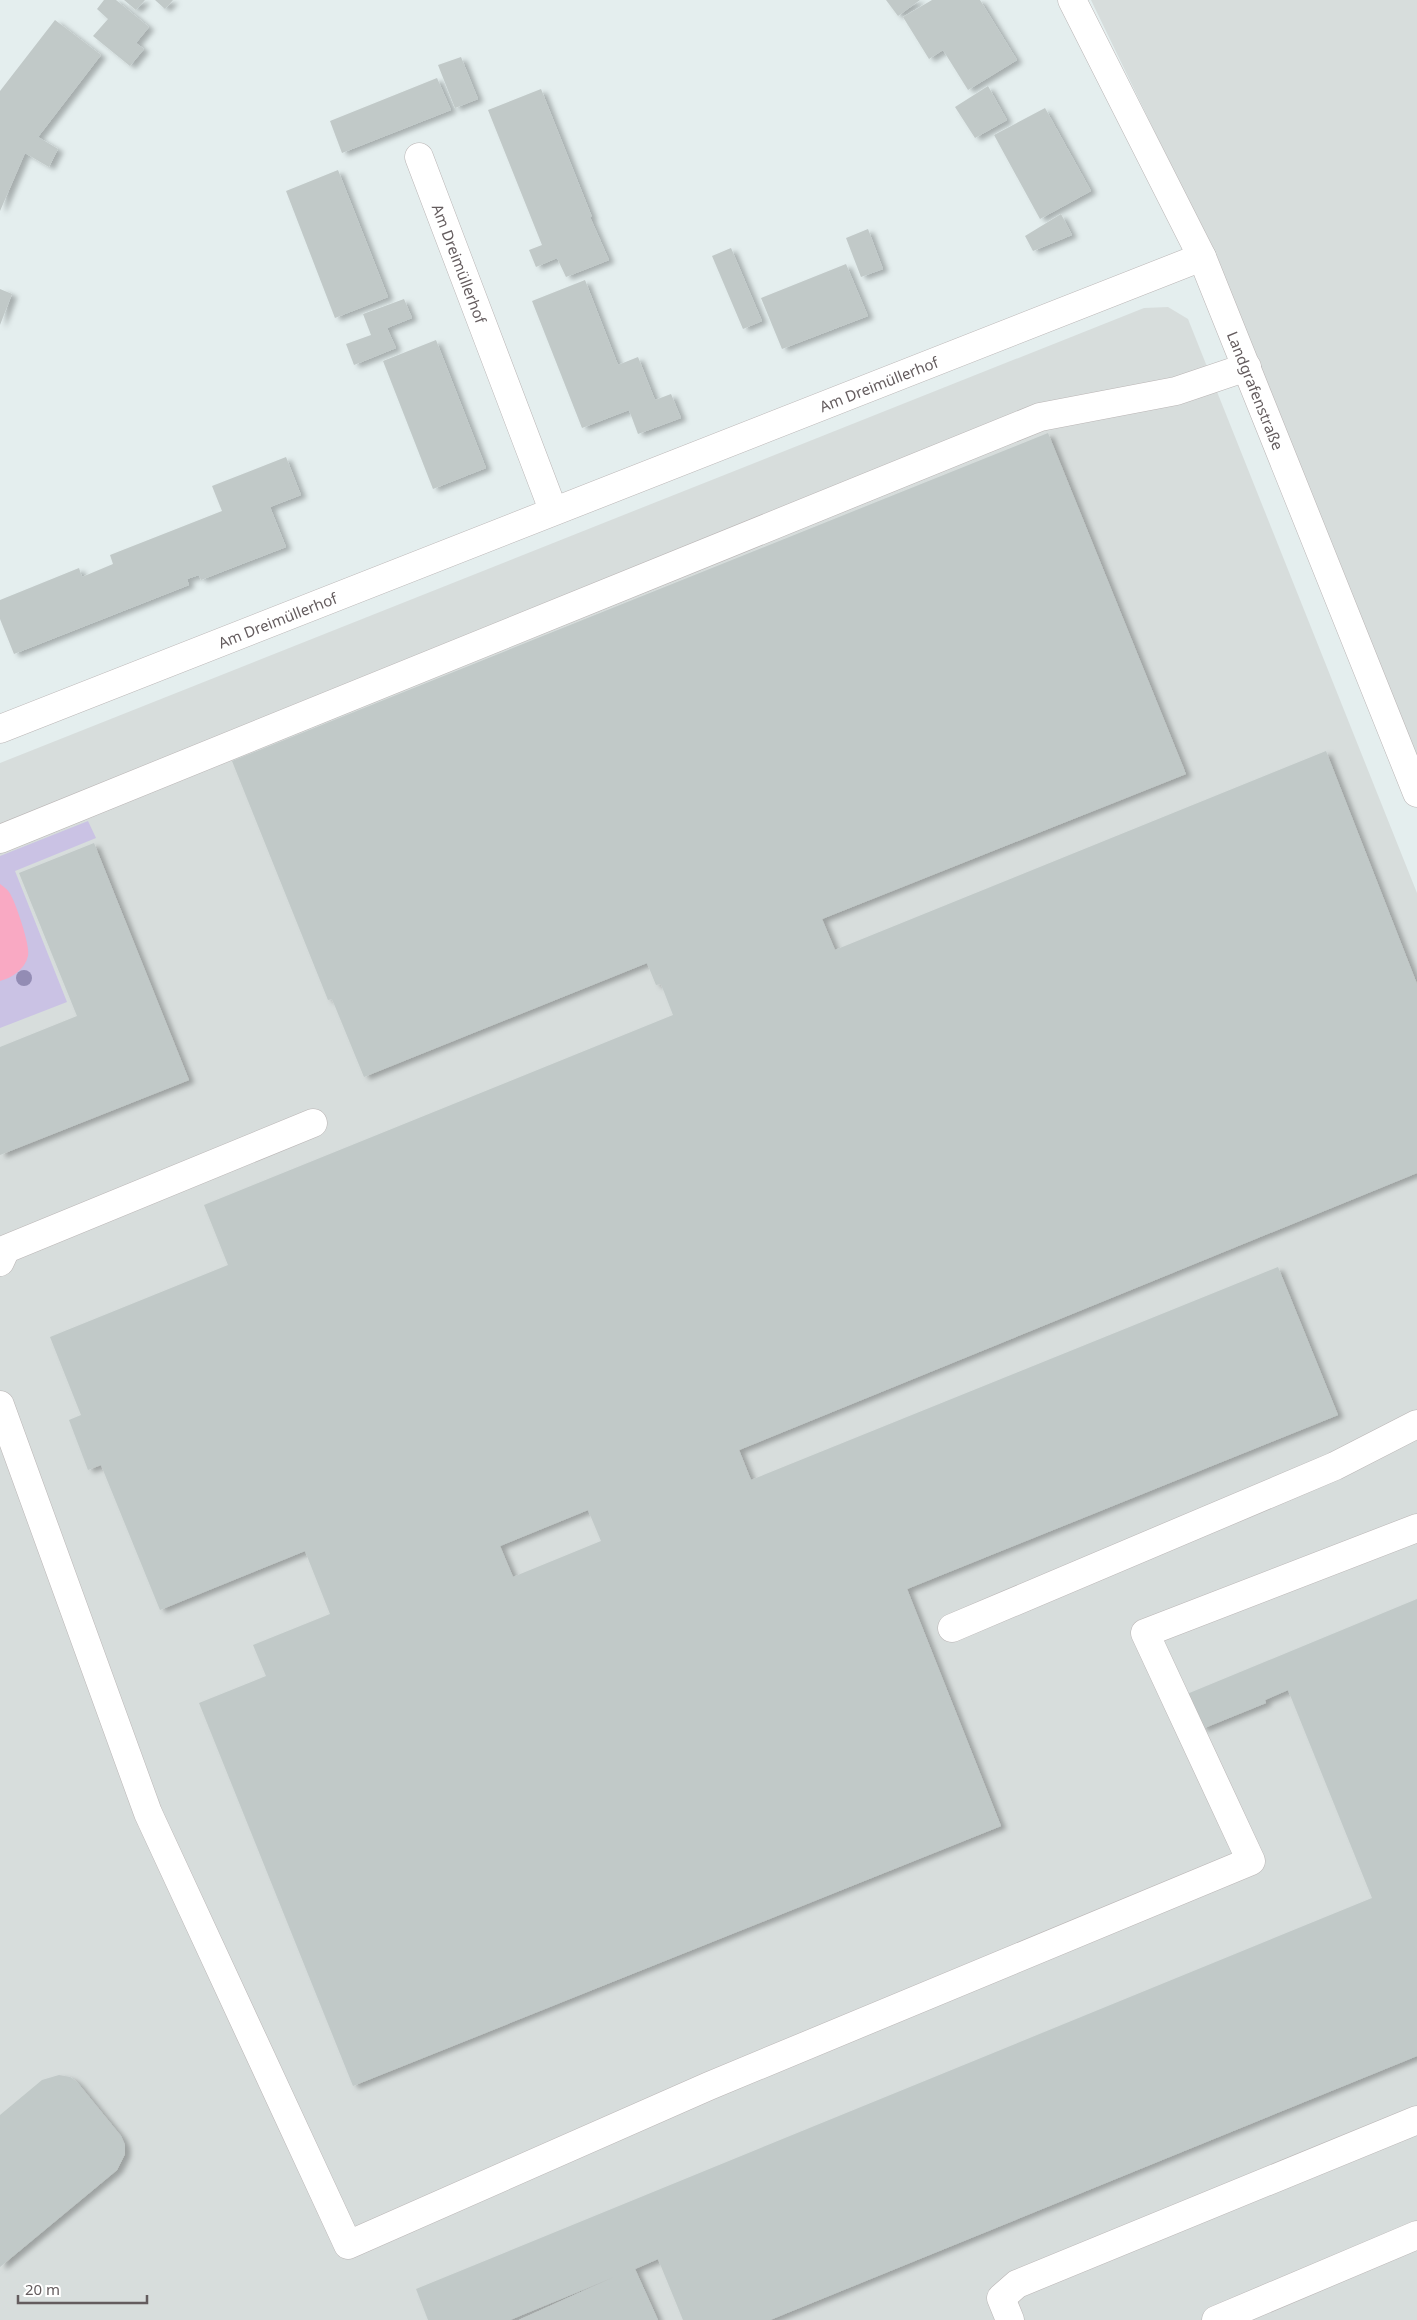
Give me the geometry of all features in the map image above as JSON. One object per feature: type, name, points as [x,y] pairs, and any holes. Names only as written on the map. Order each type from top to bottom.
[{"type":"street","name":"Landgrafenstraße","points":[[1072,0],[1202,257],[1417,793]]},
{"type":"street","name":"Am Dreimüllerhof","points":[[419,157],[553,510]]},
{"type":"street","name":"Am Dreimüllerhof","points":[[0,729],[553,510],[1202,257]]},
{"type":"street","points":[[0,839],[1040,417],[1176,391],[1247,367]]},
{"type":"street","points":[[0,1262],[6,1249],[313,1123]]},
{"type":"street","points":[[0,1404],[148,1813],[348,2245],[709,2086],[1251,1861],[1145,1633],[1417,1528]]},
{"type":"street","points":[[952,1628],[1335,1466],[1417,1424]]},
{"type":"street","points":[[1010,2320],[1001,2298],[1017,2284],[1417,2120]]},
{"type":"street","points":[[1216,2320],[1417,2235]]},
{"type":"shaded area","points":[[1091,0],[1417,0],[1417,764],[1207,240]]},
{"type":"shaded area","points":[[1168,307],[1188,319],[1417,893],[1417,2320],[0,2320],[0,763],[1144,308]]},
{"type":"shaded area","points":[[88,821],[96,838],[15,871],[67,1002],[0,1028],[0,856]]},
{"type":"shaded area","points":[[0,884],[9,892],[15,904],[25,934],[28,956],[21,969],[9,978],[0,981]]},
{"type":"building","points":[[104,0],[116,0],[149,27],[136,43],[144,49],[130,66],[93,36],[108,19],[97,9]]},
{"type":"building","points":[[124,0],[145,0],[136,10]]},
{"type":"building","points":[[155,0],[173,0],[165,9]]},
{"type":"building","points":[[886,0],[920,0],[898,16]]},
{"type":"building","points":[[932,0],[980,0],[1017,60],[968,90],[943,50],[929,59],[903,17]]},
{"type":"building","points":[[55,20],[101,55],[38,137],[58,149],[49,167],[25,153],[0,211],[0,91]]},
{"type":"building","points":[[461,57],[478,99],[455,108],[438,65]]},
{"type":"building","points":[[437,78],[451,110],[342,153],[330,121]]},
{"type":"building","points":[[988,86],[1007,120],[975,138],[955,107]]},
{"type":"building","points":[[541,89],[592,217],[590,217],[609,260],[566,277],[557,258],[536,267],[529,250],[542,245],[488,110]]},
{"type":"building","points":[[1045,108],[1091,191],[1040,219],[994,135]]},
{"type":"building","points":[[338,170],[388,297],[335,318],[286,191]]},
{"type":"building","points":[[1061,214],[1072,235],[1033,251],[1025,236]]},
{"type":"building","points":[[868,229],[883,269],[861,277],[846,238]]},
{"type":"building","points":[[731,248],[762,321],[743,329],[712,256]]},
{"type":"building","points":[[846,264],[868,316],[782,349],[761,298]]},
{"type":"building","points":[[585,280],[618,365],[638,357],[655,400],[671,394],[681,418],[638,434],[629,410],[582,428],[532,301]]},
{"type":"building","points":[[0,289],[12,294],[0,325]]},
{"type":"building","points":[[404,299],[412,318],[387,328],[396,348],[354,365],[346,344],[371,335],[363,314]]},
{"type":"building","points":[[436,340],[486,468],[433,489],[383,361]]},
{"type":"building","points":[[1048,433],[1186,774],[822,919],[835,950],[1326,751],[1417,984],[1417,1173],[739,1450],[751,1480],[1278,1267],[1338,1415],[907,1589],[1001,1826],[353,2086],[199,1703],[266,1676],[253,1645],[330,1614],[305,1551],[160,1610],[101,1465],[88,1470],[69,1420],[81,1415],[50,1337],[228,1265],[204,1205],[673,1015],[661,984],[656,985],[647,963],[364,1077],[332,999],[328,1000],[232,761]],"holes":[[[588,1510],[601,1541],[513,1577],[500,1546]]]},
{"type":"building","points":[[286,457],[301,495],[270,507],[286,547],[201,580],[199,575],[187,579],[189,585],[14,654],[0,619],[0,600],[79,568],[82,577],[113,564],[110,555],[222,511],[212,486]]},
{"type":"building","points":[[94,843],[189,1080],[0,1155],[0,1047],[77,1016],[19,873]]},
{"type":"building","points":[[1417,1599],[1417,2056],[770,2320],[683,2320],[658,2259],[635,2269],[658,2320],[519,2320],[614,2277],[510,2320],[428,2320],[416,2289],[1372,1898],[1288,1690],[1265,1700],[1266,1703],[1202,1729],[1187,1694]]},
{"type":"building","points":[[59,2075],[70,2077],[77,2082],[121,2136],[125,2145],[125,2154],[117,2170],[0,2267],[0,2115],[42,2080]]}]
